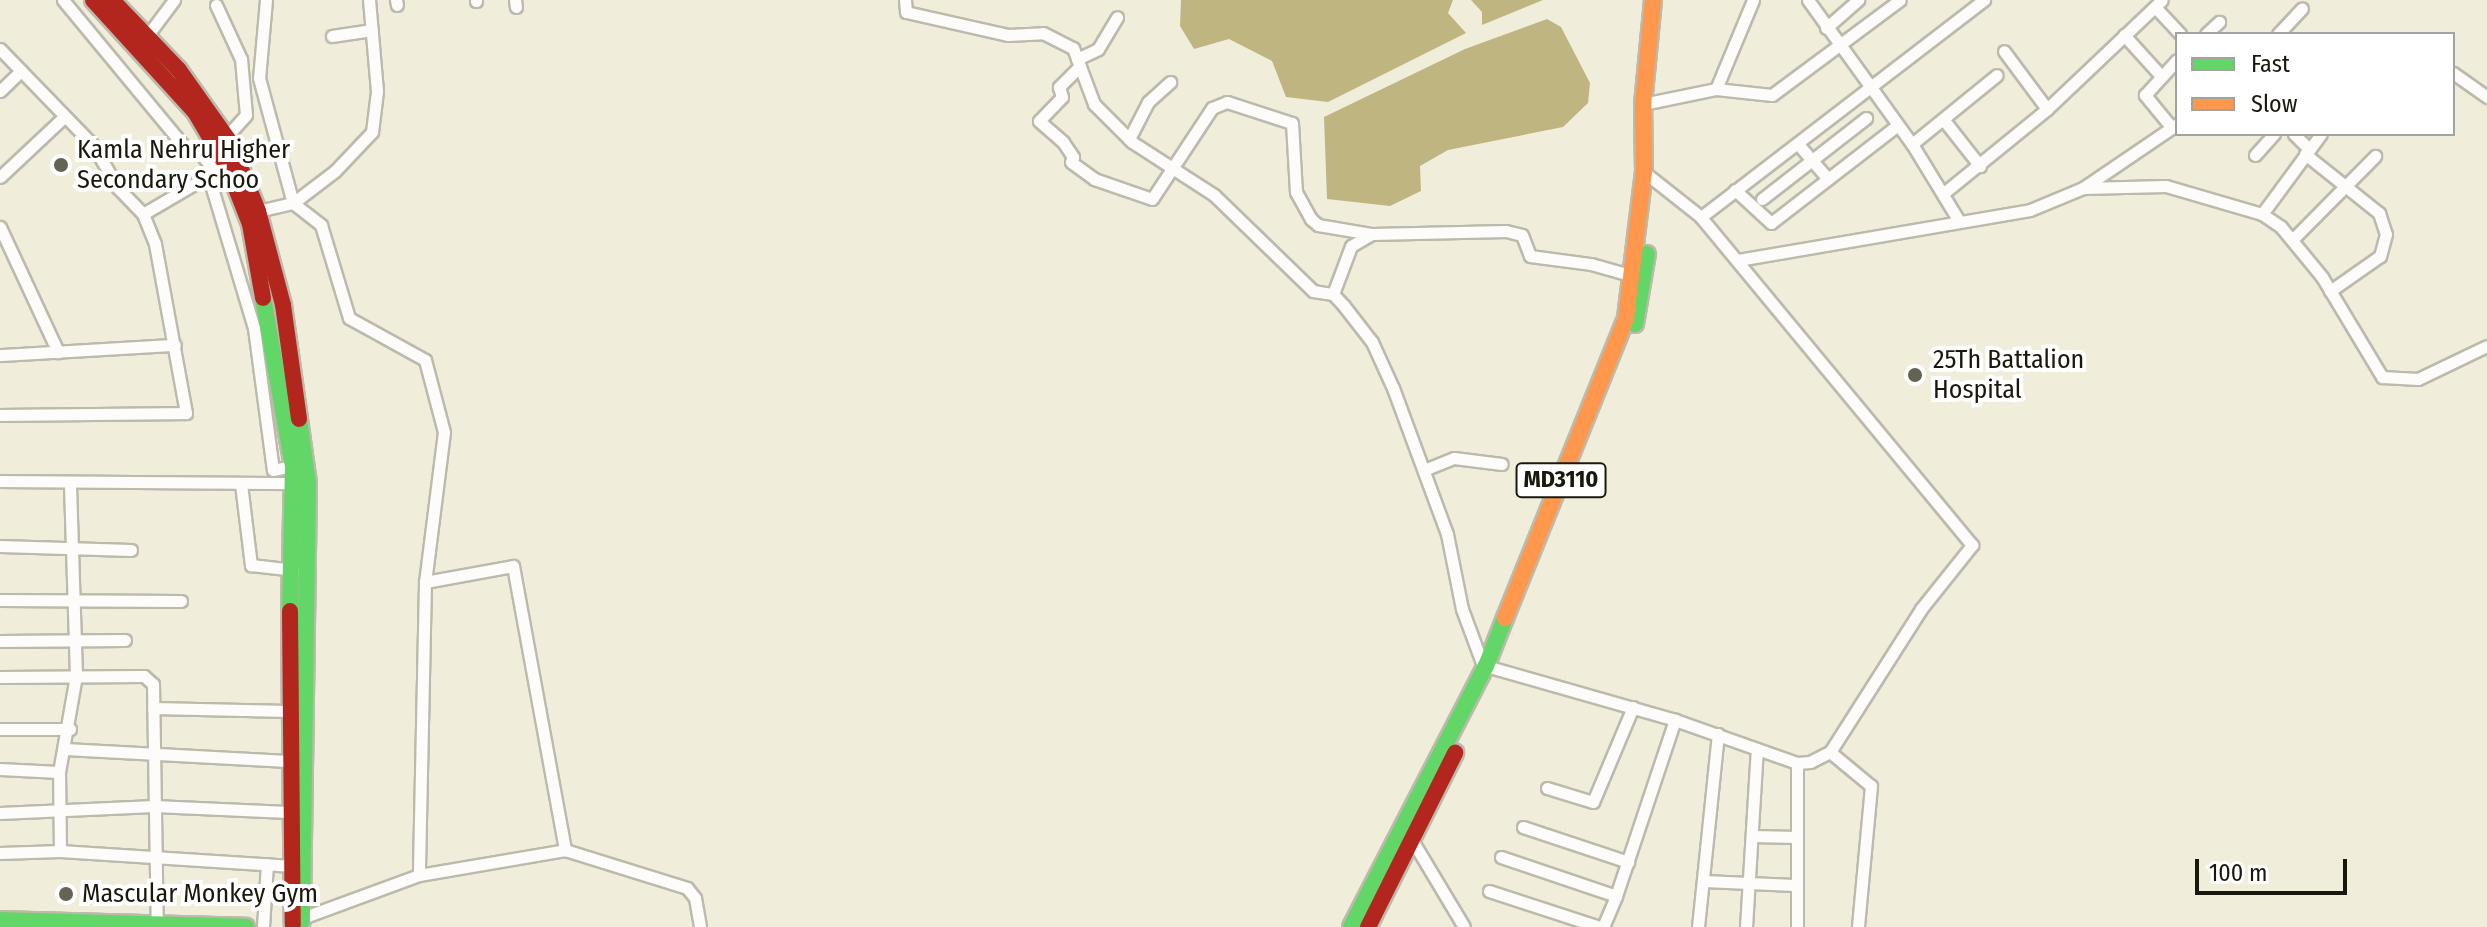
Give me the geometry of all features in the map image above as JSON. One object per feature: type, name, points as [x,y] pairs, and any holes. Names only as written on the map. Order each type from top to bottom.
[{"type":"main road","points":[[93,0],[195,112],[217,172],[250,224],[300,473]]},
{"type":"main road","points":[[112,0],[179,70],[226,137],[258,211],[283,305],[300,473],[294,925]]},
{"type":"main road","name":"MD3110","points":[[1368,927],[1412,840],[1489,667],[1634,326],[1644,292],[1648,104],[1656,0]]},
{"type":"main road","name":"MD3110","points":[[1351,927],[1489,667],[1626,318],[1648,174]]},
{"type":"main road","points":[[294,925],[289,866],[288,761],[298,570]]},
{"type":"main road","points":[[0,922],[246,927]]},
{"type":"street","points":[[63,0],[188,151],[201,154],[217,172],[254,328],[273,470],[300,473]]},
{"type":"street","points":[[147,36],[174,0]]},
{"type":"street","points":[[266,0],[259,78],[293,203],[321,225],[349,318],[425,360],[444,432],[425,582],[419,875]]},
{"type":"street","points":[[258,211],[293,203],[335,171],[372,132],[377,91],[369,0]]},
{"type":"street","points":[[905,0],[906,12],[1008,35],[1043,33],[1073,48],[1094,104],[1129,139],[1214,195],[1313,291],[1333,294],[1372,342],[1447,534],[1462,609],[1489,667],[1675,720],[1797,763],[1830,752],[1921,609],[1972,545],[1701,217],[1648,174]]},
{"type":"street","points":[[1716,89],[1753,0]]},
{"type":"street","points":[[1808,0],[1839,48],[1945,192],[1959,221]]},
{"type":"street","points":[[1826,28],[1858,0]]},
{"type":"street","points":[[1648,104],[1716,89],[1772,95],[1900,0]]},
{"type":"street","points":[[1701,217],[1984,0]]},
{"type":"street","points":[[1945,192],[2047,109],[2158,3],[2179,32]]},
{"type":"street","points":[[216,5],[241,59],[246,115],[226,137]]},
{"type":"street","points":[[2280,32],[2302,8]]},
{"type":"street","points":[[1117,17],[1098,49],[1079,62],[1059,87],[1062,97],[1039,121],[1063,142],[1073,157],[1071,162],[1094,179],[1152,199],[1219,103],[1288,120],[1293,128],[1296,192],[1306,213],[1318,225],[1372,234],[1506,231],[1522,235],[1530,256],[1591,264],[1633,276]]},
{"type":"street","points":[[2208,32],[2219,22]]},
{"type":"street","points":[[332,36],[372,30]]},
{"type":"street","points":[[2124,35],[2161,76]]},
{"type":"street","points":[[0,49],[93,145],[118,188],[143,214],[155,244],[186,413],[0,415]]},
{"type":"street","points":[[2004,51],[2047,109]]},
{"type":"street","points":[[1738,260],[2030,210],[2083,188],[2174,126],[2145,95],[2175,62]]},
{"type":"street","points":[[0,91],[21,71]]},
{"type":"street","points":[[2455,74],[2487,97]]},
{"type":"street","points":[[1912,144],[1997,75]]},
{"type":"street","points":[[1129,139],[1148,102],[1170,82]]},
{"type":"street","points":[[0,177],[64,117]]},
{"type":"street","points":[[1762,199],[1866,118]]},
{"type":"street","points":[[1943,119],[1980,166]]},
{"type":"street","points":[[1735,190],[1771,223],[1898,125]]},
{"type":"street","points":[[2255,155],[2272,136]]},
{"type":"street","points":[[2296,136],[2307,151],[2379,213],[2386,243],[2380,256],[2330,291]]},
{"type":"street","points":[[2262,214],[2319,136]]},
{"type":"street","points":[[1798,144],[1828,179]]},
{"type":"street","points":[[2293,239],[2345,181],[2375,156]]},
{"type":"street","points":[[143,214],[217,172]]},
{"type":"street","points":[[2083,188],[2166,186],[2262,214],[2293,239],[2330,291],[2382,377],[2418,379],[2487,346]]},
{"type":"street","points":[[0,227],[58,352]]},
{"type":"street","points":[[1333,294],[1351,246],[1372,234]]},
{"type":"street","points":[[0,355],[175,345]]},
{"type":"street","points":[[1424,470],[1454,458],[1502,464]]},
{"type":"street","points":[[0,480],[241,484],[300,473]]},
{"type":"street","points":[[60,851],[59,772],[70,729],[76,676],[70,482]]},
{"type":"street","points":[[241,484],[251,565],[298,570]]},
{"type":"street","points":[[0,546],[74,545],[131,550]]},
{"type":"street","points":[[425,582],[513,566],[565,850]]},
{"type":"street","points":[[0,600],[181,601]]},
{"type":"street","points":[[0,641],[125,640]]},
{"type":"street","points":[[0,677],[144,676],[153,684],[157,756],[154,806],[157,925]]},
{"type":"street","points":[[1547,788],[1593,802],[1633,707]]},
{"type":"street","points":[[153,708],[289,711]]},
{"type":"street","points":[[1489,891],[1601,927],[1616,896],[1675,720]]},
{"type":"street","points":[[0,729],[70,729]]},
{"type":"street","points":[[1698,927],[1718,734]]},
{"type":"street","points":[[65,749],[288,761]]},
{"type":"street","points":[[1746,927],[1757,749]]},
{"type":"street","points":[[1830,752],[1871,786],[1858,927]]},
{"type":"street","points":[[1797,763],[1794,885],[1799,896],[1797,927]]},
{"type":"street","points":[[0,769],[59,772]]},
{"type":"street","points":[[0,813],[154,806],[288,812]]},
{"type":"street","points":[[1523,827],[1628,862]]},
{"type":"street","points":[[1752,836],[1796,837]]},
{"type":"street","points":[[1412,840],[1464,927]]},
{"type":"street","points":[[294,925],[419,875],[565,850],[687,888],[695,898],[700,927]]},
{"type":"street","points":[[0,853],[60,851],[289,866]]},
{"type":"street","points":[[1501,857],[1616,896]]},
{"type":"street","points":[[263,927],[267,864]]},
{"type":"street","points":[[1704,881],[1794,885]]},
{"type":"shaded area","points":[[1181,0],[1453,0],[1448,13],[1466,33],[1328,102],[1286,97],[1272,61],[1229,39],[1194,49],[1180,26]]},
{"type":"shaded area","points":[[1471,0],[1543,0],[1482,25],[1482,12]]},
{"type":"shaded area","points":[[1547,19],[1561,27],[1590,83],[1588,103],[1563,127],[1448,150],[1420,166],[1421,191],[1390,206],[1327,199],[1324,117],[1465,49]]},
{"type":"traffic: fast","points":[[1635,324],[1647,254]]},
{"type":"traffic: fast","points":[[263,298],[293,467],[290,611]]},
{"type":"traffic: fast","points":[[299,419],[308,483],[302,921]]},
{"type":"traffic: fast","points":[[1351,927],[1486,666],[1505,618]]},
{"type":"traffic: fast","points":[[0,920],[246,927]]},
{"type":"traffic: slow","points":[[1505,618],[1626,318],[1644,172],[1643,104],[1653,0]]},
{"type":"traffic: jam","points":[[93,0],[195,112],[228,168],[250,224],[263,298]]},
{"type":"traffic: jam","points":[[112,0],[179,70],[230,142],[258,211],[283,305],[299,419]]},
{"type":"traffic: jam","points":[[290,611],[293,925]]},
{"type":"traffic: jam","points":[[1368,927],[1455,753]]},
{"type":"place","name":"Kamla Nehru Higher Secondary Schoo","points":[[61,165]]},
{"type":"place","name":"25Th Battalion Hospital","points":[[1915,375]]},
{"type":"place","name":"Mascular Monkey Gym","points":[[66,894]]}]
